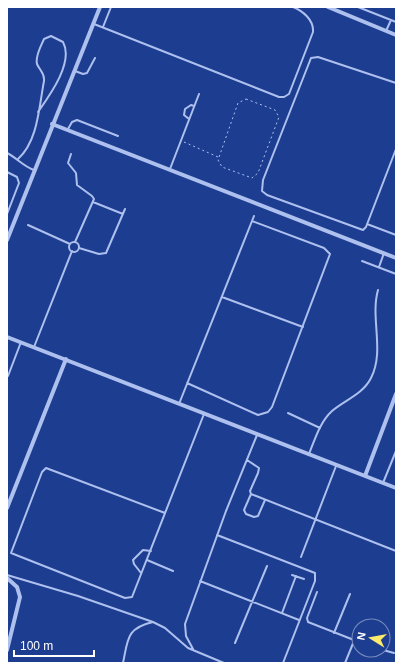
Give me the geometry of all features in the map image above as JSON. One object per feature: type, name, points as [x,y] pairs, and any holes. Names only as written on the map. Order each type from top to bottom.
[{"type":"street","points":[[7,240],[52,124],[100,7]]},
{"type":"street","points":[[330,7],[396,35]]},
{"type":"street","points":[[52,124],[396,258]]},
{"type":"street","points":[[7,337],[396,488]]},
{"type":"street","points":[[7,508],[66,359]]},
{"type":"street","points":[[365,476],[396,394]]},
{"type":"street","points":[[7,576],[17,586],[20,597],[7,650]]},
{"type":"lane","points":[[103,27],[111,7]]},
{"type":"lane","points":[[93,24],[221,75],[284,98],[289,94],[313,32],[311,22],[301,11],[293,7]]},
{"type":"lane","points":[[358,7],[396,22]]},
{"type":"lane","points":[[386,31],[391,20]]},
{"type":"lane","points":[[18,159],[28,148],[38,112],[44,77],[36,59],[44,39],[52,36],[63,42],[67,54],[54,88],[38,112]]},
{"type":"lane","points":[[396,83],[353,68],[313,57],[310,61],[262,182],[262,191],[265,194],[360,231],[365,229],[396,149]]},
{"type":"lane","points":[[74,71],[83,74],[87,73],[95,58]]},
{"type":"lane","points":[[169,170],[199,94]]},
{"type":"lane","points":[[189,119],[184,115],[185,109],[188,106],[194,106]]},
{"type":"lane","points":[[68,130],[72,122],[76,120],[118,136]]},
{"type":"lane","points":[[7,153],[18,159],[23,166],[34,171]]},
{"type":"lane","points":[[28,225],[70,244],[75,242],[93,202],[93,196],[77,185],[76,173],[68,163],[71,154]]},
{"type":"lane","points":[[7,172],[17,177],[19,183],[7,214]]},
{"type":"lane","points":[[93,202],[123,214]]},
{"type":"lane","points":[[75,242],[79,248],[99,254],[106,253],[125,210]]},
{"type":"lane","points":[[179,404],[254,216]]},
{"type":"lane","points":[[187,383],[258,415],[265,414],[272,407],[330,257],[328,251],[252,221]]},
{"type":"lane","points":[[367,224],[396,235]]},
{"type":"lane","points":[[70,244],[69,248],[72,251]]},
{"type":"lane","points":[[72,251],[76,251],[79,248]]},
{"type":"lane","points":[[34,347],[72,251]]},
{"type":"lane","points":[[379,267],[384,253]]},
{"type":"lane","points":[[362,261],[396,274]]},
{"type":"lane","points":[[309,454],[320,428],[332,412],[360,392],[371,378],[376,361],[376,304],[378,290]]},
{"type":"lane","points":[[222,297],[303,327]]},
{"type":"lane","points":[[8,376],[21,342]]},
{"type":"lane","points":[[166,513],[46,468],[42,472],[11,551],[14,556],[128,599],[132,597],[166,513],[204,413]]},
{"type":"lane","points":[[288,413],[320,428]]},
{"type":"lane","points":[[193,650],[186,636],[185,624],[217,535],[258,434]]},
{"type":"lane","points":[[382,483],[396,451]]},
{"type":"lane","points":[[247,460],[259,468],[250,491],[251,494],[244,510],[246,514],[253,517],[258,516],[265,500]]},
{"type":"lane","points":[[301,556],[337,465]]},
{"type":"lane","points":[[251,494],[396,551]]},
{"type":"lane","points":[[217,535],[313,571],[316,578],[283,663]]},
{"type":"lane","points":[[142,574],[134,564],[134,558],[143,550],[150,551]]},
{"type":"lane","points":[[147,560],[173,571]]},
{"type":"lane","points":[[235,643],[267,566]]},
{"type":"lane","points":[[292,575],[304,579]]},
{"type":"lane","points":[[7,576],[78,596],[153,622],[165,628],[183,645],[224,663]]},
{"type":"lane","points":[[282,613],[296,576]]},
{"type":"lane","points":[[200,581],[300,620]]},
{"type":"lane","points":[[317,592],[307,618],[308,622],[351,640]]},
{"type":"lane","points":[[334,633],[350,594]]},
{"type":"lane","points":[[123,663],[130,633],[138,626],[153,622]]},
{"type":"lane","points":[[345,663],[351,648]]},
{"type":"path","points":[[248,100],[271,108],[278,114],[279,122],[255,177],[250,178],[222,167],[219,162],[219,157],[240,101],[248,100]]},
{"type":"path","points":[[181,141],[219,157]]}]
